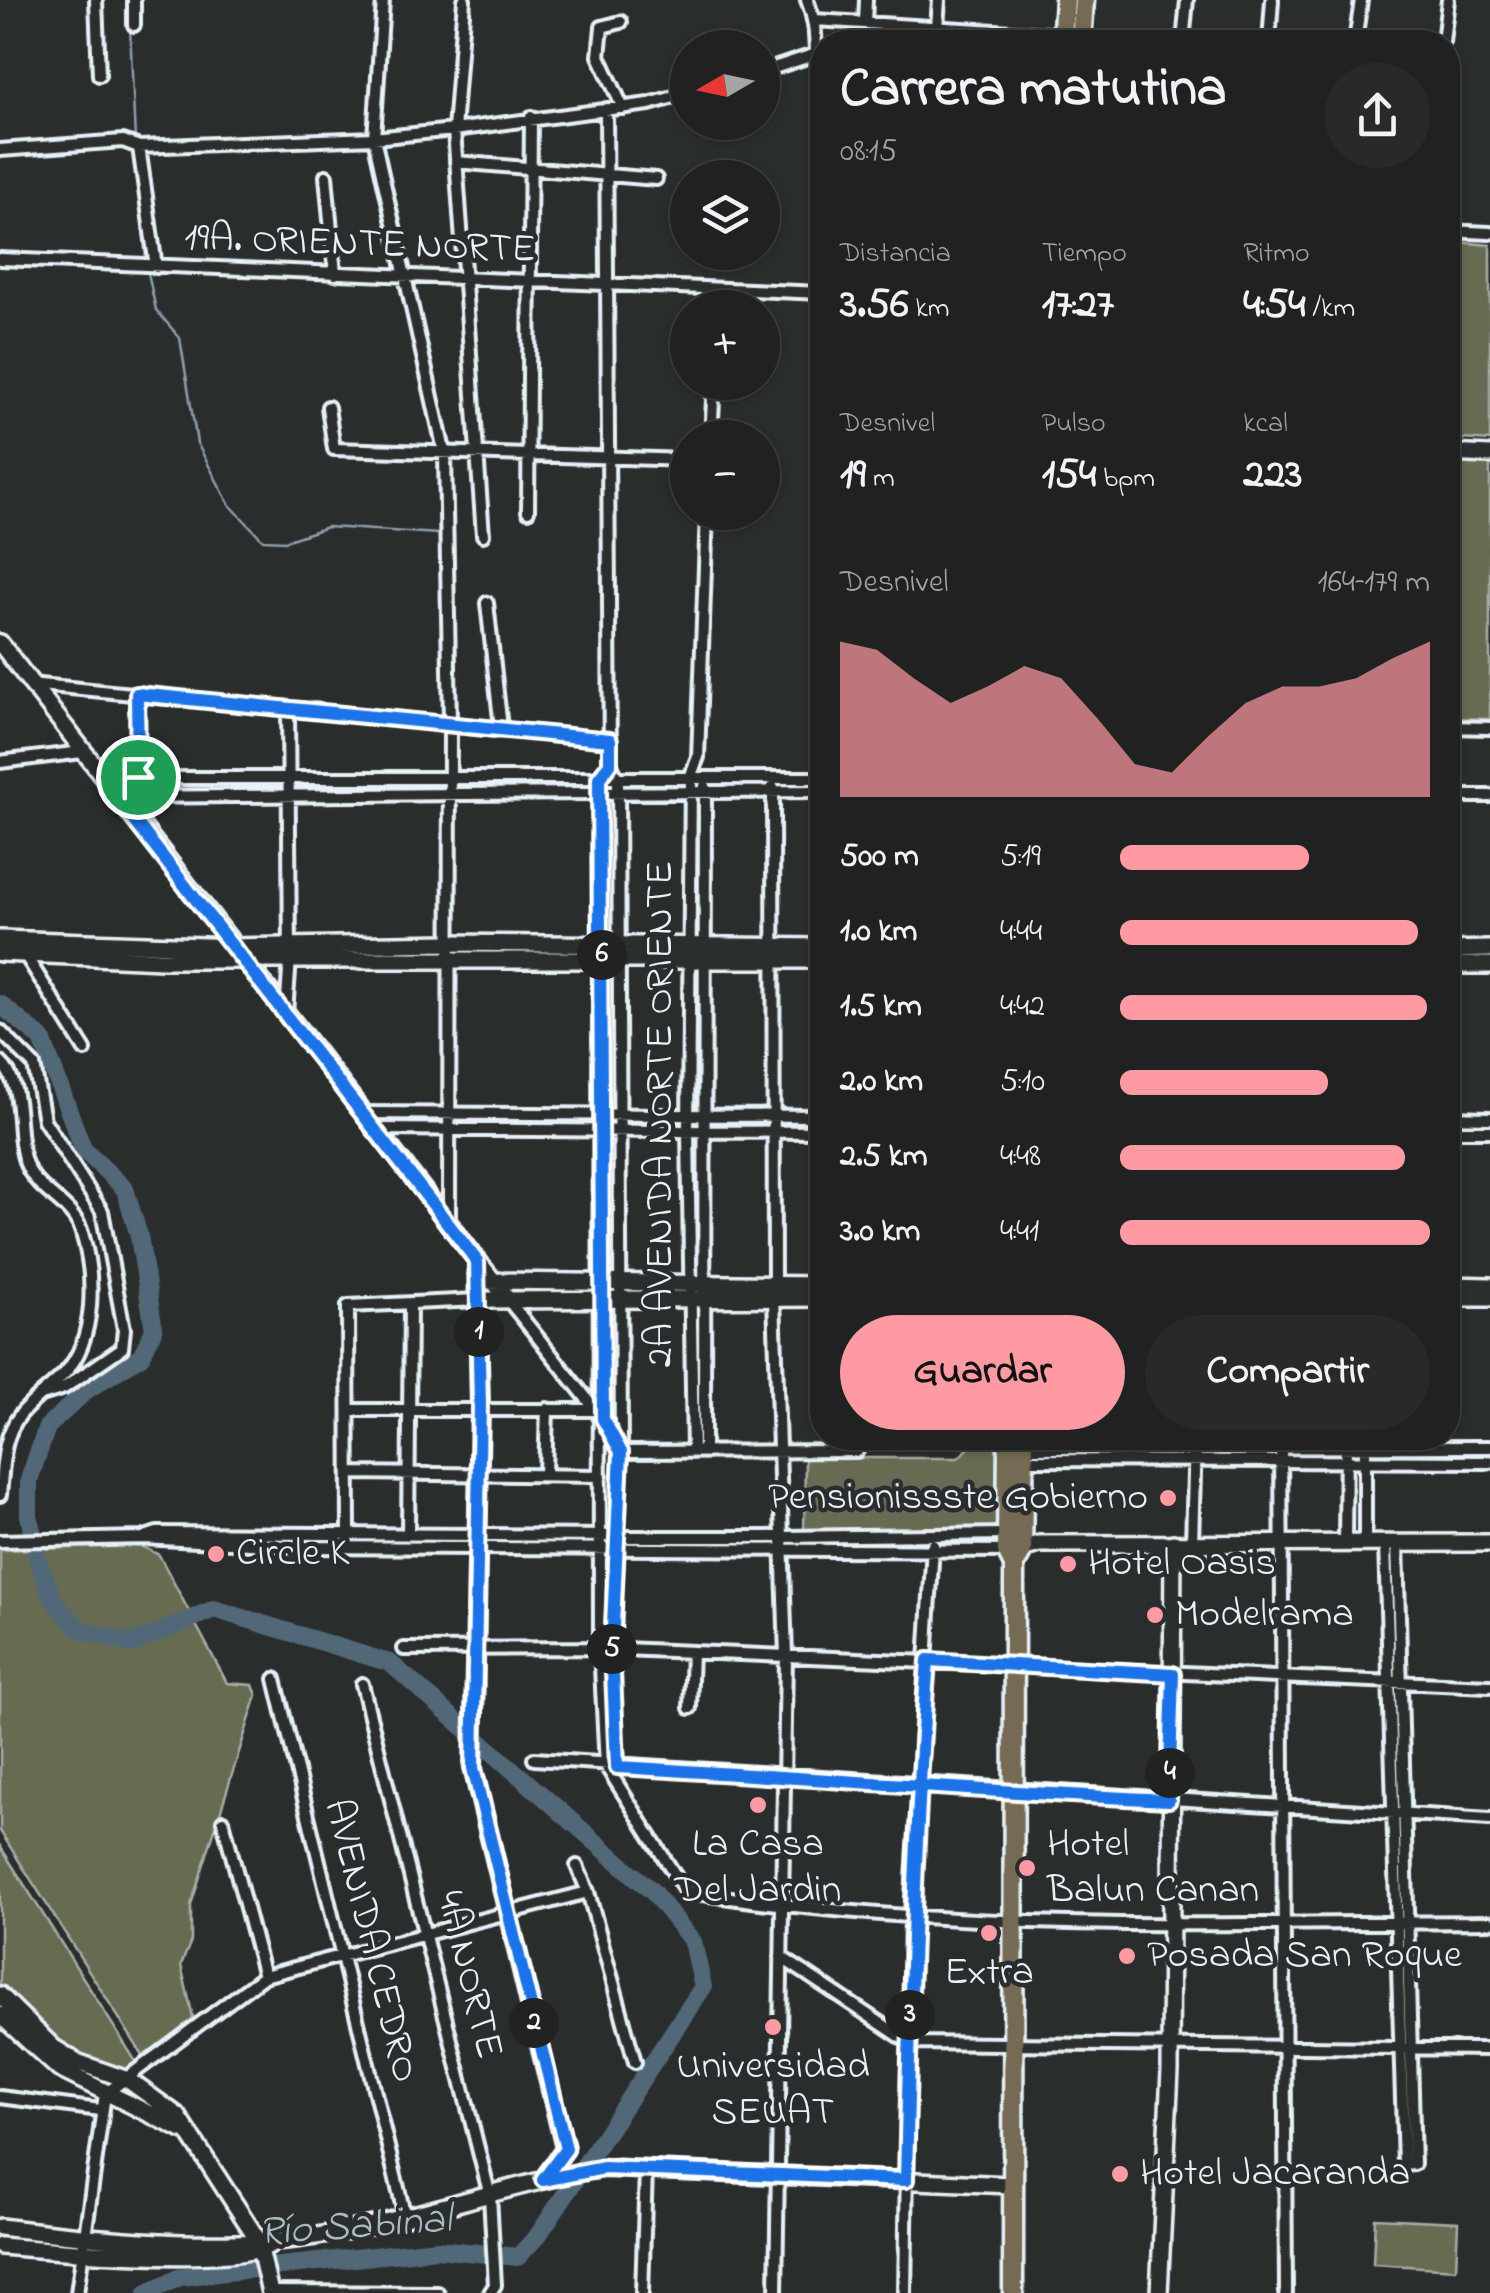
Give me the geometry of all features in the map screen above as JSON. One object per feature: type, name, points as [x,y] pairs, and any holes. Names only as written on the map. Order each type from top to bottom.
[{"type":"main road","points":[[1063,30],[1065,0]]},
{"type":"main road","points":[[1082,30],[1084,0]]},
{"type":"main road","points":[[1019,1546],[1020,1450]]},
{"type":"main road","points":[[1013,2293],[1012,1666],[1020,1450]]},
{"type":"street","points":[[96,0],[99,74]]},
{"type":"street","points":[[134,0],[134,25]]},
{"type":"street","points":[[383,0],[374,138],[445,455],[450,722],[446,1128],[449,1228]]},
{"type":"street","points":[[464,0],[454,130],[483,535]]},
{"type":"street","points":[[807,0],[818,30]]},
{"type":"street","points":[[864,23],[866,0]]},
{"type":"street","points":[[937,27],[939,0]]},
{"type":"street","points":[[1184,30],[1188,0]]},
{"type":"street","points":[[1270,30],[1272,0]]},
{"type":"street","points":[[1357,30],[1361,0]]},
{"type":"street","points":[[1445,30],[1448,0]]},
{"type":"street","points":[[816,20],[968,30]]},
{"type":"street","points":[[621,22],[602,27],[598,43],[599,56],[622,108]]},
{"type":"street","points":[[780,67],[810,57]]},
{"type":"street","points":[[0,150],[123,141],[138,146],[374,138],[622,108],[670,97]]},
{"type":"street","points":[[606,109],[610,764],[618,778],[618,791],[602,1131],[621,1452],[619,1549],[606,1648]]},
{"type":"street","points":[[528,511],[532,117]]},
{"type":"street","points":[[138,146],[153,267]]},
{"type":"street","points":[[456,162],[656,178]]},
{"type":"street","points":[[326,176],[335,274]]},
{"type":"street","points":[[1460,232],[1490,233]]},
{"type":"street","name":"19A. ORIENTE NORTE","points":[[0,259],[810,293]]},
{"type":"street","points":[[328,407],[334,449],[670,460]]},
{"type":"street","points":[[1460,453],[1490,455]]},
{"type":"street","points":[[691,775],[698,756],[706,530]]},
{"type":"street","points":[[487,603],[501,728]]},
{"type":"street","points":[[0,644],[371,1129],[477,1261],[486,1281],[508,1300],[599,1414],[621,1452]]},
{"type":"street","points":[[29,684],[610,740]]},
{"type":"street","points":[[137,694],[138,796]]},
{"type":"street","points":[[286,1016],[290,950],[288,709]]},
{"type":"street","points":[[1460,727],[1490,728]]},
{"type":"street","points":[[0,762],[82,752]]},
{"type":"street","points":[[698,756],[705,775]]},
{"type":"street","points":[[610,764],[599,778],[599,791],[619,1132],[611,1291],[599,1414],[600,1548],[612,1770],[685,1892],[782,1908],[1012,1920],[1490,1922]]},
{"type":"street","name":"2A AVENIDA NORTE ORIENTE","points":[[691,775],[704,1115],[697,1291]]},
{"type":"street","name":"2A AVENIDA NORTE ORIENTE","points":[[699,1452],[697,1291],[688,1131],[705,775]]},
{"type":"street","points":[[773,776],[774,1291],[786,1656],[776,2293]]},
{"type":"street","points":[[102,778],[810,778]]},
{"type":"street","points":[[117,798],[287,793],[810,792]]},
{"type":"street","points":[[1460,796],[1490,796]]},
{"type":"street","points":[[8,940],[237,952]]},
{"type":"street","points":[[8,940],[25,955],[85,1050]]},
{"type":"street","points":[[774,954],[810,949]]},
{"type":"street","points":[[1460,950],[1490,949]]},
{"type":"street","points":[[0,954],[290,950],[774,954],[810,958]]},
{"type":"street","points":[[1460,964],[1490,965]]},
{"type":"street","points":[[0,1031],[34,1065],[44,1120],[102,1211],[124,1329],[122,1348],[64,1388],[44,1394]]},
{"type":"street","points":[[0,1062],[15,1094],[21,1151],[30,1174],[45,1192],[70,1208],[84,1246],[91,1305],[85,1334],[68,1369],[19,1416],[5,1444],[0,1495]]},
{"type":"street","points":[[359,1113],[810,1116]]},
{"type":"street","points":[[1460,1117],[1490,1118]]},
{"type":"street","points":[[371,1129],[810,1132]]},
{"type":"street","points":[[1460,1131],[1490,1132]]},
{"type":"street","points":[[486,1281],[611,1291],[774,1291],[810,1286]]},
{"type":"street","points":[[486,1281],[478,1300],[480,1407],[472,1763],[566,2149],[549,2179]]},
{"type":"street","points":[[1460,1285],[1490,1286]]},
{"type":"street","points":[[349,1534],[348,1306],[508,1300],[611,1291]]},
{"type":"street","points":[[774,1291],[810,1296]]},
{"type":"street","points":[[1460,1298],[1490,1298]]},
{"type":"street","points":[[408,1534],[410,1305]]},
{"type":"street","points":[[350,1410],[546,1408],[599,1414]]},
{"type":"street","points":[[545,1474],[546,1408]]},
{"type":"street","points":[[1460,1445],[1490,1446]]},
{"type":"street","points":[[621,1452],[857,1450]]},
{"type":"street","points":[[1047,1450],[1105,1461],[1177,1450]]},
{"type":"street","points":[[1074,1454],[1095,1450]]},
{"type":"street","points":[[1105,1461],[1106,1450]]},
{"type":"street","points":[[1190,1450],[1192,1543]]},
{"type":"street","points":[[1203,1450],[1281,1462],[1490,1462]]},
{"type":"street","points":[[1281,1450],[1286,2293]]},
{"type":"street","points":[[1345,1544],[1346,1450]]},
{"type":"street","points":[[1365,1450],[1365,1544]]},
{"type":"street","points":[[350,1473],[602,1476]]},
{"type":"street","points":[[144,1538],[158,1533],[408,1534],[619,1549],[933,1535],[1019,1546]]},
{"type":"street","points":[[302,1534],[303,1547]]},
{"type":"street","points":[[2,1540],[144,1538],[303,1547],[619,1534],[933,1550],[1173,1543],[1490,1543]]},
{"type":"street","points":[[904,2293],[911,1914],[933,1535]]},
{"type":"street","points":[[1159,2293],[1170,2046],[1173,1543]]},
{"type":"street","points":[[1391,1544],[1398,1811],[1394,1922],[1406,2048],[1414,2164],[1404,2164],[1406,2048],[1408,1922],[1398,1811]]},
{"type":"street","points":[[404,1649],[606,1648],[1490,1686]]},
{"type":"street","points":[[690,1708],[692,1652]]},
{"type":"street","name":"AVENIDA CEDRO","points":[[276,1679],[405,2217]]},
{"type":"street","name":"4A NORTE","points":[[362,1684],[428,1934],[490,2196],[495,2286]]},
{"type":"street","points":[[534,1759],[612,1770],[1282,1804],[1490,1820]]},
{"type":"street","points":[[223,1821],[264,1976]]},
{"type":"street","points":[[577,1866],[588,1892],[636,2062]]},
{"type":"street","points":[[77,2293],[102,2102],[128,2080],[264,1976],[588,1892]]},
{"type":"street","points":[[781,1957],[910,2043],[1490,2049]]},
{"type":"street","points":[[1,1997],[54,2048],[76,2062],[128,2080],[178,2116],[185,2132],[265,2247],[269,2290],[438,2293]]},
{"type":"street","points":[[0,2016],[102,2102]]},
{"type":"street","points":[[0,2096],[102,2102],[185,2132]]},
{"type":"street","points":[[0,2246],[265,2247],[405,2217],[599,2168],[1011,2185]]},
{"type":"street","points":[[642,2293],[646,2170]]},
{"type":"street","points":[[0,2227],[85,2246]]},
{"type":"green space","points":[[1460,242],[1490,245],[1490,441],[1460,439]]},
{"type":"green space","points":[[1460,460],[1490,461],[1490,719],[1460,718]]},
{"type":"green space","points":[[967,1450],[999,1450],[999,1533],[804,1535],[805,1458],[958,1458]]},
{"type":"green space","points":[[141,1546],[159,1555],[227,1683],[253,1685],[257,1695],[191,1905],[191,1941],[181,1965],[194,2022],[145,2059],[0,1831],[0,1550]]},
{"type":"green space","points":[[0,1846],[138,2065],[127,2075],[68,2051],[0,1987]]},
{"type":"green space","points":[[1375,2218],[1458,2222],[1456,2269],[1373,2264]]},
{"type":"waterway","points":[[128,0],[129,20]]},
{"type":"waterway","points":[[130,28],[135,140]]},
{"type":"waterway","points":[[137,168],[146,260]]},
{"type":"waterway","points":[[147,268],[156,310],[180,338],[197,443],[229,504],[263,540],[285,541],[327,527],[439,534]]},
{"type":"waterway","name":"Río Sabinal","points":[[0,1004],[42,1039],[83,1149],[125,1189],[139,1236],[154,1330],[141,1356],[88,1389],[47,1427],[29,1480],[29,1515],[37,1557],[53,1600],[79,1629],[132,1644],[214,1609],[390,1663],[653,1892],[693,1942],[703,1987],[539,2234],[518,2257],[437,2249],[180,2277],[147,2293]]},
{"type":"place","name":"Pensionissste Gobierno","points":[[1168,1498]]},
{"type":"place","name":"Circle K","points":[[216,1554]]},
{"type":"place","name":"Hotel Oasis","points":[[1068,1564]]},
{"type":"place","name":"Modelrama","points":[[1155,1615]]},
{"type":"place","name":"La Casa Del Jardin","points":[[758,1805]]},
{"type":"place","name":"Hotel Balun Canan","points":[[1027,1868]]},
{"type":"place","name":"Extra","points":[[989,1933]]},
{"type":"place","name":"Posada San Roque","points":[[1127,1956]]},
{"type":"place","name":"Universidad SEUAT","points":[[773,2027]]},
{"type":"place","name":"Hotel Jacaranda","points":[[1120,2174]]},
{"type":"route","points":[[138,777],[137,694],[610,740],[610,764],[599,778],[603,1419],[621,1452],[612,1648],[617,1767],[783,1778],[919,1786],[1012,1791],[1090,1796],[1169,1800],[1173,1674],[928,1660],[919,1786],[913,1867],[911,1914],[906,2180],[604,2168],[543,2180],[566,2149],[473,1768],[480,1407],[477,1261],[117,798],[138,796],[138,777]]}]
